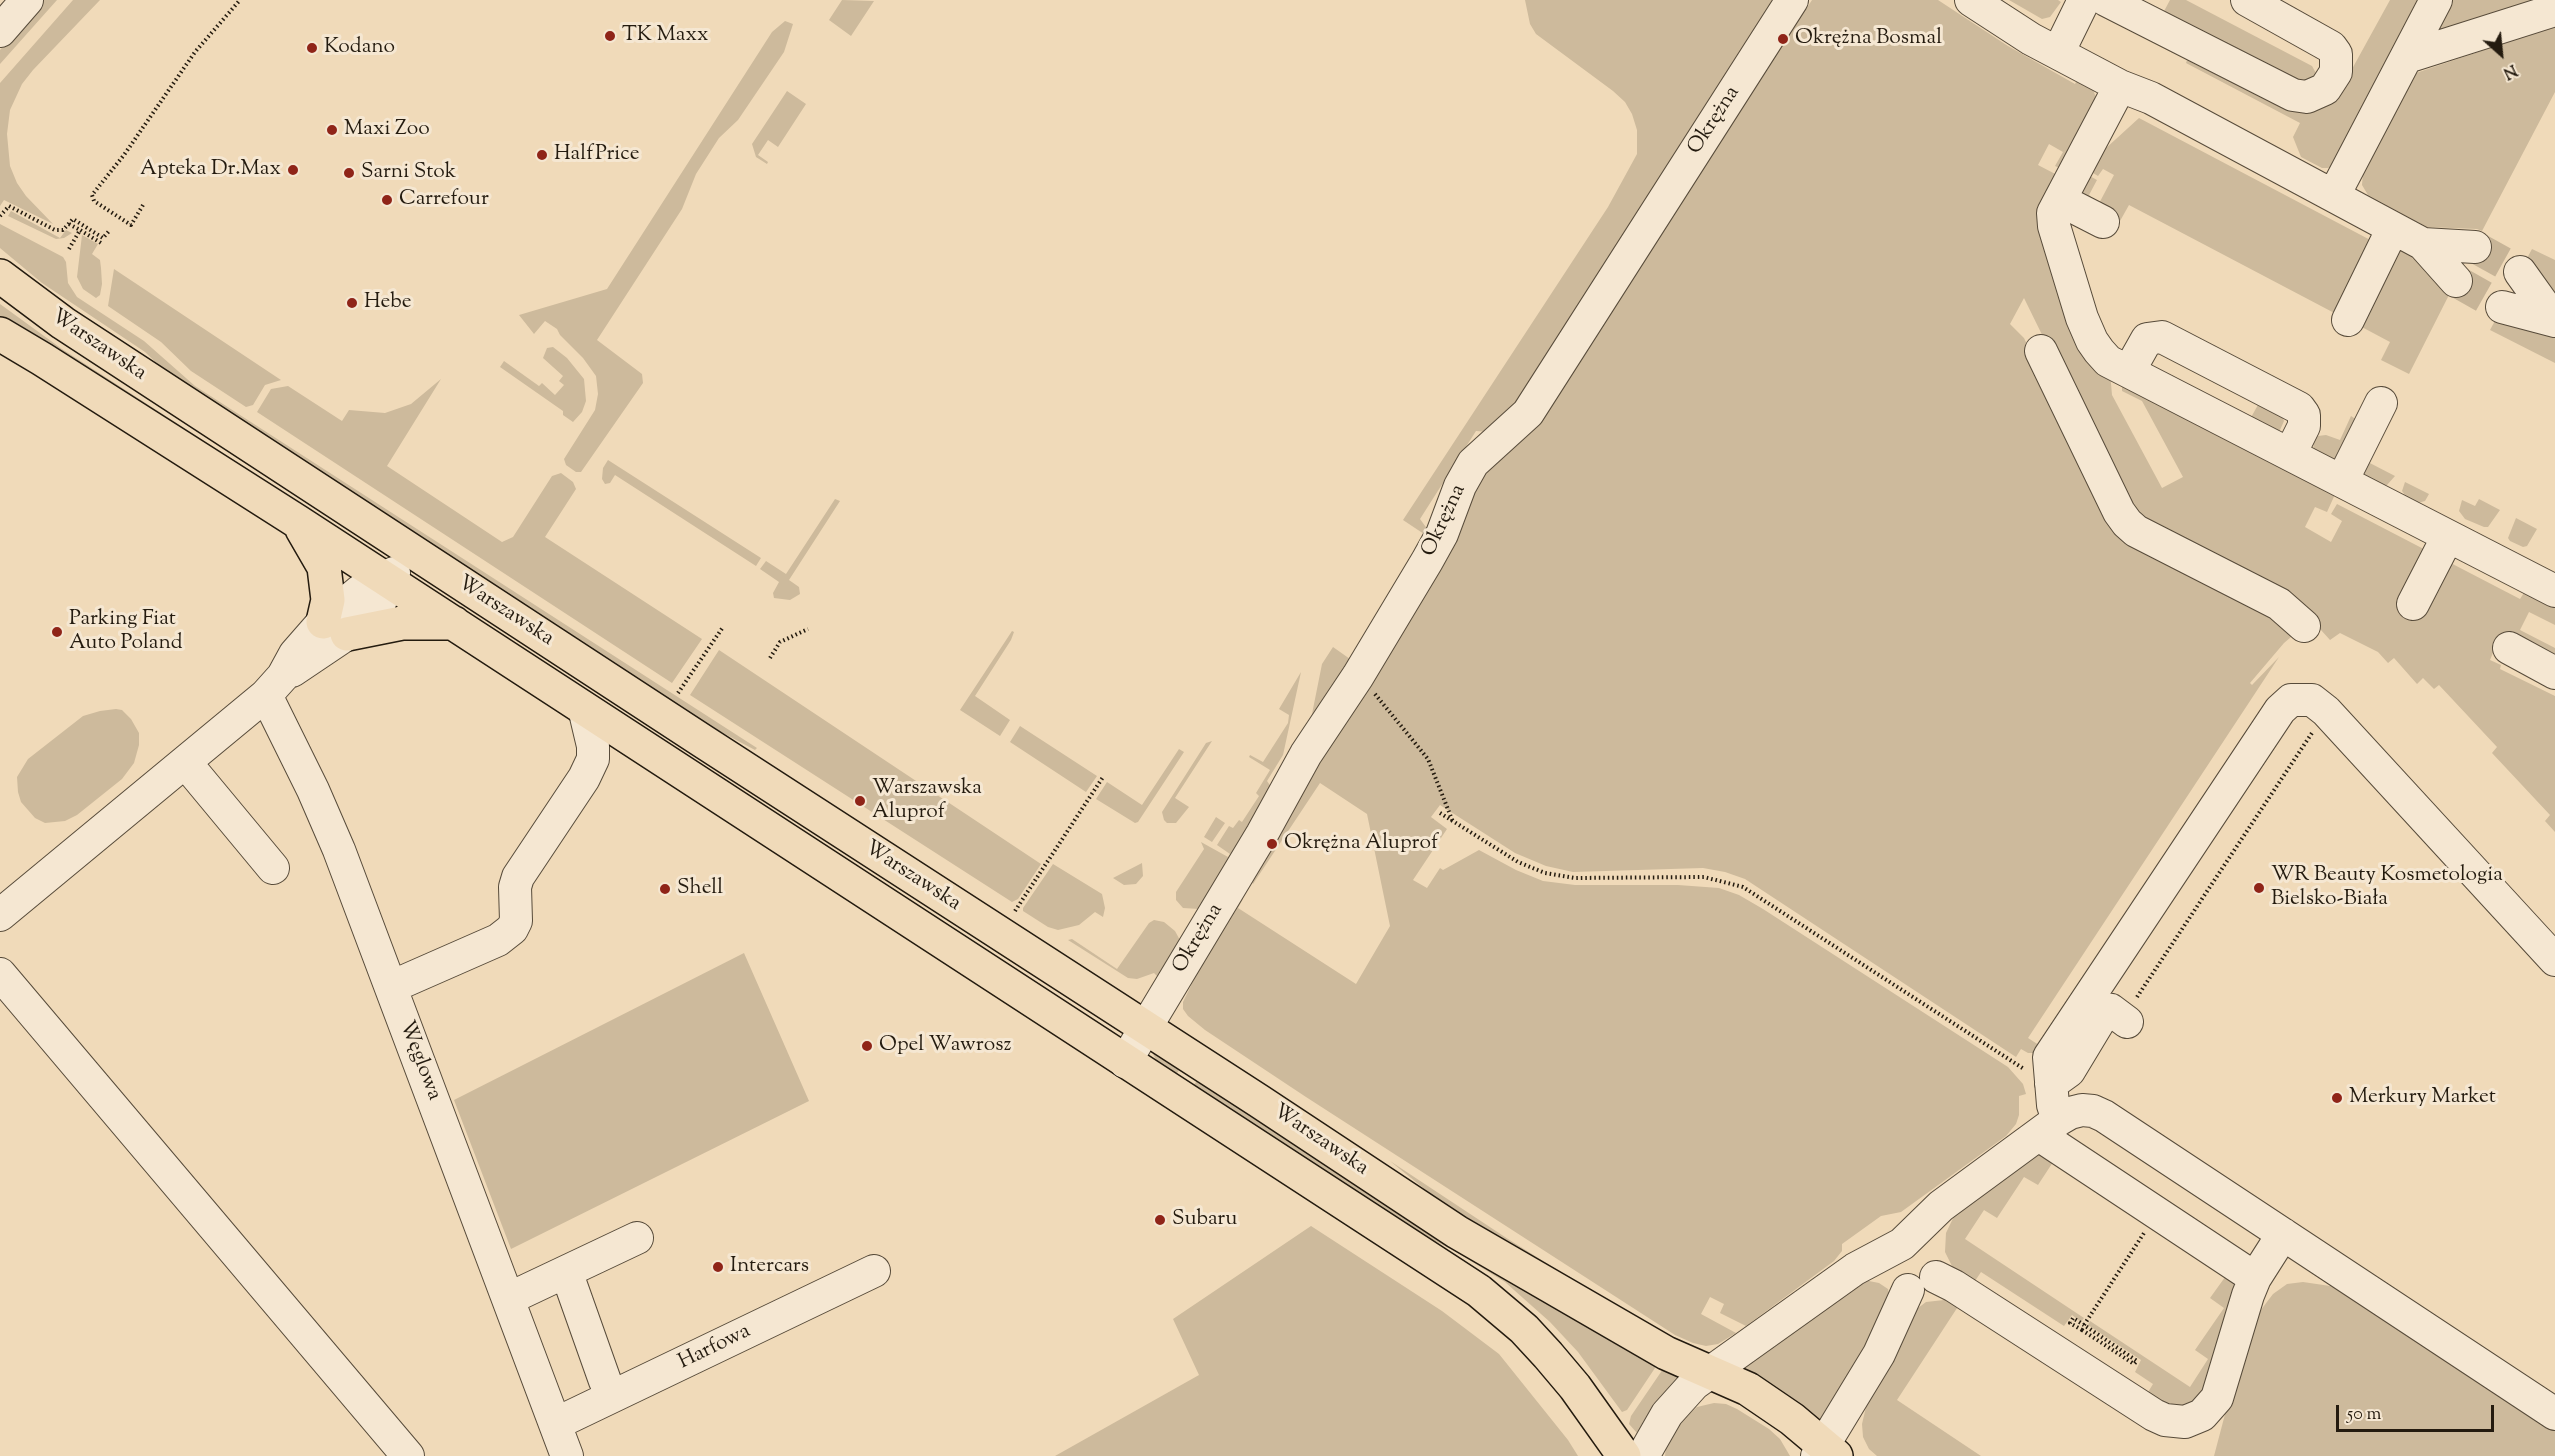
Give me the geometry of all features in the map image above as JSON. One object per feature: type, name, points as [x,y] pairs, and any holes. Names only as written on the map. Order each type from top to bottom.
[{"type":"main road","name":"Warszawska","points":[[0,276],[63,323],[1457,1232],[1637,1336],[1748,1389],[1770,1402],[1825,1452]]},
{"type":"main road","name":"Warszawska","points":[[0,334],[298,522],[1479,1291],[1524,1329],[1548,1355],[1624,1456]]},
{"type":"main road","points":[[298,522],[324,567],[328,600],[335,628],[402,623],[454,624]]},
{"type":"street","name":"Okrężna","points":[[1125,1062],[1256,843],[1306,754],[1358,676],[1427,561],[1442,534],[1460,486],[1473,463],[1528,413],[1792,0]]},
{"type":"street","points":[[1971,0],[2031,39],[2120,86],[2151,98],[2423,244],[2456,281]]},
{"type":"street","points":[[2058,53],[2084,0]]},
{"type":"street","points":[[2106,0],[2293,95],[2307,97],[2325,89],[2336,72],[2336,54],[2331,47],[2247,0]]},
{"type":"street","points":[[2334,195],[2436,0]]},
{"type":"street","points":[[2407,57],[2555,10]]},
{"type":"street","points":[[2120,86],[2053,213],[2054,226],[2082,318],[2099,351],[2108,361],[2555,591]]},
{"type":"street","points":[[2060,200],[2103,222]]},
{"type":"street","points":[[2348,320],[2393,228]]},
{"type":"street","points":[[2423,244],[2475,247]]},
{"type":"street","points":[[2520,272],[2555,321]]},
{"type":"street","points":[[2502,307],[2555,321]]},
{"type":"street","points":[[2129,371],[2147,339],[2162,337],[2299,408],[2304,415],[2304,426],[2290,454]]},
{"type":"street","points":[[2041,351],[2119,512],[2127,523],[2136,531],[2279,604],[2304,626]]},
{"type":"street","points":[[2342,481],[2381,403]]},
{"type":"street","points":[[2413,604],[2448,536]]},
{"type":"street","points":[[0,915],[275,685],[335,628],[360,591],[388,582],[411,551]]},
{"type":"street","points":[[2509,648],[2555,673]]},
{"type":"street","name":"Węglowa","points":[[275,685],[567,1456]]},
{"type":"street","points":[[2048,1128],[2053,1105],[2049,1057],[2280,710],[2291,700],[2312,700],[2326,711],[2555,960]]},
{"type":"street","points":[[391,987],[498,940],[512,929],[516,921],[515,887],[518,877],[584,778],[593,759],[593,746],[584,708]]},
{"type":"street","points":[[184,762],[273,868]]},
{"type":"street","points":[[2,980],[408,1456]]},
{"type":"street","points":[[2051,1083],[2069,1071],[2104,1013],[2111,1010],[2125,1021]]},
{"type":"street","points":[[1642,1456],[1679,1398],[1855,1269],[1902,1244],[1917,1241],[1931,1248],[1938,1262],[1936,1277],[1927,1287],[1908,1290],[1893,1281],[1890,1273],[1890,1256],[1902,1244],[1941,1206],[2070,1113],[2082,1110],[2093,1111],[2555,1414]]},
{"type":"street","points":[[2048,1128],[2158,1214],[2255,1278]]},
{"type":"street","points":[[1936,1277],[1954,1286],[2154,1415],[2164,1420],[2185,1422],[2202,1415],[2217,1398],[2248,1295],[2255,1278],[2283,1234]]},
{"type":"street","points":[[508,1299],[637,1238]]},
{"type":"street","name":"Harfowa","points":[[555,1424],[874,1271]]},
{"type":"street","points":[[564,1274],[571,1285],[605,1380]]},
{"type":"street","points":[[1825,1452],[1879,1354],[1908,1290]]},
{"type":"path","points":[[143,205],[131,225],[94,201],[92,195],[124,155],[195,52],[240,0]]},
{"type":"path","points":[[0,216],[9,206],[55,230],[63,230],[73,219],[103,238],[109,231]]},
{"type":"path","points":[[69,224],[101,243]]},
{"type":"path","points":[[69,249],[80,231]]},
{"type":"path","points":[[678,693],[723,627]]},
{"type":"path","points":[[770,658],[780,642],[808,629]]},
{"type":"path","points":[[1358,676],[1428,759],[1453,822]]},
{"type":"path","points":[[2125,1021],[2326,711]]},
{"type":"path","points":[[1015,912],[1103,777]]},
{"type":"path","points":[[1440,813],[1518,862],[1545,873],[1575,878],[1704,877],[1743,887],[2038,1078],[2051,1083]]},
{"type":"path","points":[[2084,1325],[2158,1214]]},
{"type":"path","points":[[2073,1318],[2084,1325],[2137,1361],[2134,1364],[2070,1323],[2073,1318]]},
{"type":"shaded area","points":[[44,0],[57,0],[0,64],[0,50]]},
{"type":"shaded area","points":[[73,0],[100,0],[22,84],[10,110],[7,134],[10,166],[17,183],[26,196],[53,224],[4,200],[0,206],[0,83]]},
{"type":"shaded area","points":[[842,0],[874,1],[851,36],[829,20]]},
{"type":"shaded area","points":[[1525,0],[1777,0],[1516,404],[1488,432],[1476,431],[1420,519],[1428,530],[1427,536],[1403,520],[1608,207],[1637,154],[1637,130],[1625,102],[1536,34],[1530,24]]},
{"type":"shaded area","points":[[1812,0],[1938,0],[2008,46],[2075,84],[2078,78],[2092,87],[2097,100],[2064,170],[2055,166],[2063,152],[2049,144],[2038,165],[2061,177],[2043,210],[2110,372],[2112,395],[2162,488],[2183,477],[2142,401],[2122,391],[2122,379],[2337,490],[2327,512],[2315,507],[2305,527],[2331,542],[2342,521],[2331,514],[2337,504],[2520,599],[2527,588],[2555,603],[2555,625],[2529,612],[2520,630],[2555,648],[2555,655],[2497,643],[2490,660],[2501,665],[2500,669],[2555,696],[2555,832],[2545,821],[2550,815],[2492,753],[2497,747],[2439,685],[2434,689],[2423,678],[2417,684],[2394,658],[2388,663],[2378,652],[2340,633],[2330,640],[2293,599],[2135,517],[2127,508],[2024,298],[2010,324],[2024,338],[2110,518],[2297,632],[2284,643],[2250,683],[2252,685],[2279,657],[2028,1038],[2042,1047],[2037,1053],[2028,1053],[2021,1049],[2016,1057],[1745,879],[1703,868],[1573,872],[1546,866],[1515,853],[1440,805],[1431,817],[1447,829],[1413,880],[1427,888],[1440,868],[1443,870],[1479,850],[1516,870],[1543,881],[1575,885],[1678,885],[1719,888],[1739,895],[1763,909],[2008,1067],[2023,1084],[2026,1094],[2019,1096],[2019,1115],[2016,1124],[2006,1136],[1901,1212],[1881,1216],[1842,1244],[1842,1251],[1834,1261],[1746,1326],[1720,1313],[1724,1304],[1710,1297],[1701,1314],[1736,1333],[1718,1344],[1706,1346],[1675,1335],[1306,1097],[1205,1030],[1188,1016],[1183,1009],[1183,1002],[1202,963],[1240,900],[1243,899],[1238,908],[1356,984],[1390,926],[1367,814],[1320,783],[1253,884],[1251,880],[1482,477],[1667,221]]},
{"type":"shaded area","points":[[2009,0],[2058,0],[2061,2],[2050,17],[2042,19]]},
{"type":"shaded area","points":[[2170,0],[2186,0],[2312,66],[2317,75],[2307,84],[2162,15]]},
{"type":"shaded area","points":[[2390,0],[2424,0],[2333,166],[2328,168],[2322,168],[2301,157],[2293,137],[2300,123],[2186,63],[2187,60],[2233,83],[2341,89]]},
{"type":"shaded area","points":[[2445,0],[2552,0],[2433,38]]},
{"type":"shaded area","points":[[785,21],[793,24],[784,52],[738,120],[719,138],[696,174],[682,209],[597,340],[642,374],[643,383],[581,472],[576,472],[566,465],[564,459],[595,410],[598,394],[596,376],[557,329],[545,321],[534,334],[519,315],[607,289],[772,32]]},
{"type":"shaded area","points":[[2555,26],[2555,92],[2482,231],[2427,227],[2368,195],[2362,185],[2363,172],[2416,73]]},
{"type":"shaded area","points":[[787,91],[806,104],[778,147],[768,140],[758,155],[768,162],[767,164],[756,157],[752,144]]},
{"type":"shaded area","points":[[2139,118],[2376,243],[2340,316],[2129,205],[2120,221],[2095,211],[2114,175],[2103,169],[2098,176],[2088,170],[2093,160]]},
{"type":"shaded area","points":[[2086,174],[2097,180],[2089,195],[2094,199],[2093,202],[2077,191]]},
{"type":"shaded area","points":[[11,211],[60,238],[66,230],[72,233],[64,238],[56,239],[8,216]]},
{"type":"shaded area","points":[[0,224],[63,257],[66,262],[68,283],[77,297],[144,341],[195,386],[757,748],[755,750],[691,716],[175,381],[145,352],[42,283],[0,248]]},
{"type":"shaded area","points":[[82,235],[98,244],[92,254],[100,260],[101,268],[102,284],[100,295],[96,298],[83,289],[77,277]]},
{"type":"shaded area","points":[[2402,243],[2452,289],[2409,374],[2381,360],[2390,342],[2358,325]]},
{"type":"shaded area","points":[[2532,249],[2555,260],[2555,298],[2525,262]]},
{"type":"shaded area","points":[[114,269],[281,380],[265,385],[253,405],[246,407],[191,371],[161,342],[108,306]]},
{"type":"shaded area","points":[[0,304],[62,349],[339,528],[367,549],[0,318]]},
{"type":"shaded area","points":[[2497,317],[2555,334],[2555,363],[2490,330]]},
{"type":"shaded area","points":[[553,347],[567,358],[584,379],[586,401],[582,412],[573,422],[563,415],[563,411],[500,367],[504,361],[539,386],[542,383],[555,395],[564,385],[559,381],[563,376],[543,358],[547,348]]},
{"type":"shaded area","points":[[441,379],[387,466],[502,542],[513,537],[552,476],[561,473],[573,482],[576,489],[545,537],[702,639],[672,683],[257,412],[271,389],[288,386],[342,421],[349,410],[385,413],[411,404]]},
{"type":"shaded area","points":[[2259,403],[2282,416],[2284,421],[2280,430],[2274,431],[2249,421]]},
{"type":"shaded area","points":[[2351,416],[2357,420],[2334,462],[2314,451],[2313,442],[2318,436],[2326,435],[2340,440]]},
{"type":"shaded area","points":[[608,460],[761,558],[756,566],[615,475],[610,483],[605,484],[602,479],[603,468]]},
{"type":"shaded area","points":[[2364,460],[2395,476],[2382,487],[2363,479],[2359,464]]},
{"type":"shaded area","points":[[2405,482],[2429,494],[2425,501],[2418,503],[2407,498],[2402,491]]},
{"type":"shaded area","points":[[835,499],[840,501],[789,580],[799,587],[800,594],[790,600],[774,598],[773,593],[779,582],[760,569],[766,561],[786,574]]},
{"type":"shaded area","points":[[2479,499],[2500,510],[2488,527],[2465,519],[2459,511],[2462,500],[2475,506]]},
{"type":"shaded area","points":[[2516,518],[2537,529],[2527,546],[2523,547],[2508,538]]},
{"type":"shaded area","points":[[1012,631],[1014,632],[1011,640],[975,696],[1010,720],[1000,736],[960,710]]},
{"type":"shaded area","points":[[1333,647],[1350,659],[1311,719],[1322,664]]},
{"type":"shaded area","points":[[719,650],[1041,864],[1018,899],[1012,902],[690,695]]},
{"type":"shaded area","points":[[1301,672],[1283,755],[1267,781],[1272,788],[1199,909],[1183,908],[1176,900],[1176,892],[1204,849],[1201,842],[1228,857],[1230,854],[1217,845],[1229,826],[1233,828],[1239,820],[1242,822],[1259,796],[1256,793],[1270,770],[1249,757],[1250,755],[1263,762],[1288,723],[1289,715],[1279,709]]},
{"type":"shaded area","points":[[116,709],[122,710],[131,719],[139,733],[139,745],[134,763],[122,779],[77,815],[65,821],[45,823],[35,818],[21,802],[18,792],[17,777],[28,759],[83,716]]},
{"type":"shaded area","points":[[1020,726],[1097,776],[1086,792],[1010,742]]},
{"type":"shaded area","points":[[1212,741],[1175,798],[1189,807],[1176,823],[1167,823],[1162,812],[1206,743]]},
{"type":"shaded area","points":[[1179,749],[1184,752],[1138,822],[1135,823],[1096,799],[1107,782],[1142,805]]},
{"type":"shaded area","points":[[1216,817],[1225,823],[1212,842],[1204,837]]},
{"type":"shaded area","points":[[1142,863],[1143,876],[1136,884],[1124,885],[1113,878]]},
{"type":"shaded area","points":[[1053,864],[1102,894],[1105,908],[1103,917],[1095,912],[1079,925],[1058,930],[1048,927],[1023,911]]},
{"type":"shaded area","points":[[1154,920],[1164,922],[1175,931],[1181,942],[1160,979],[1154,973],[1137,979],[1128,978],[1068,940],[1072,939],[1117,969],[1149,923]]},
{"type":"shaded area","points":[[744,953],[809,1101],[511,1249],[454,1100]]},
{"type":"shaded area","points":[[1151,1050],[1182,1066],[1173,1079],[1160,1068]]},
{"type":"shaded area","points":[[1199,1078],[1657,1365],[1627,1410],[1622,1412],[1578,1352],[1550,1322],[1505,1282],[1456,1252],[1384,1214],[1190,1090]]},
{"type":"shaded area","points":[[2037,1154],[2055,1159],[2038,1185],[2024,1177],[1997,1218],[1984,1210],[1965,1239],[2084,1318],[2081,1322],[2072,1315],[2064,1326],[1981,1272],[1973,1284],[1962,1277],[1952,1266],[1945,1252],[1946,1233],[1956,1212]]},
{"type":"shaded area","points":[[1390,1161],[1508,1239],[1652,1329],[1464,1221]]},
{"type":"shaded area","points":[[1311,1226],[1442,1311],[1499,1354],[1568,1440],[1578,1456],[1055,1456],[1199,1375],[1173,1319]]},
{"type":"shaded area","points":[[2228,1273],[2237,1284],[2210,1384],[2192,1405],[2176,1408],[2145,1397],[2153,1384],[2135,1372],[2141,1360],[2088,1325],[2090,1321],[2190,1387],[2208,1359],[2195,1350],[2224,1308],[2210,1298]]},
{"type":"shaded area","points":[[1864,1280],[1879,1283],[1888,1289],[1889,1294],[1883,1317],[1820,1422],[1740,1367]]},
{"type":"shaded area","points":[[2303,1282],[2337,1287],[2555,1429],[2555,1456],[2214,1456],[2248,1327],[2273,1294],[2287,1284]]},
{"type":"shaded area","points":[[1944,1300],[1961,1302],[1897,1400],[1981,1456],[1877,1456],[1869,1449],[1863,1437],[1862,1424],[1866,1407],[1914,1311],[1926,1302]]},
{"type":"shaded area","points":[[1663,1369],[1681,1374],[1637,1433],[1629,1424],[1631,1416]]},
{"type":"shaded area","points":[[1714,1403],[1726,1404],[1737,1409],[1769,1429],[1780,1439],[1790,1456],[1665,1456],[1666,1445],[1681,1421],[1697,1407]]},
{"type":"tunnel","points":[[2475,247],[2520,272]]},
{"type":"tunnel","points":[[2456,281],[2502,307]]},
{"type":"place","name":"TK Maxx","points":[[610,36]]},
{"type":"place","name":"Okrężna Bosmal","points":[[1783,39]]},
{"type":"place","name":"Kodano","points":[[312,48]]},
{"type":"place","name":"Maxi Zoo","points":[[332,130]]},
{"type":"place","name":"HalfPrice","points":[[542,155]]},
{"type":"place","name":"Apteka Dr.Max","points":[[293,170]]},
{"type":"place","name":"Sarni Stok","points":[[349,173]]},
{"type":"place","name":"Carrefour","points":[[387,200]]},
{"type":"place","name":"Hebe","points":[[352,303]]},
{"type":"place","name":"Parking Fiat Auto Poland","points":[[57,632]]},
{"type":"place","name":"Warszawska Aluprof","points":[[860,801]]},
{"type":"place","name":"Okrężna Aluprof","points":[[1272,844]]},
{"type":"place","name":"WR Beauty Kosmetologia Bielsko-Biała","points":[[2259,888]]},
{"type":"place","name":"Shell","points":[[665,889]]},
{"type":"place","name":"Opel Wawrosz","points":[[867,1046]]},
{"type":"place","name":"Merkury Market","points":[[2337,1098]]},
{"type":"place","name":"Subaru","points":[[1160,1220]]},
{"type":"place","name":"Intercars","points":[[718,1267]]}]
